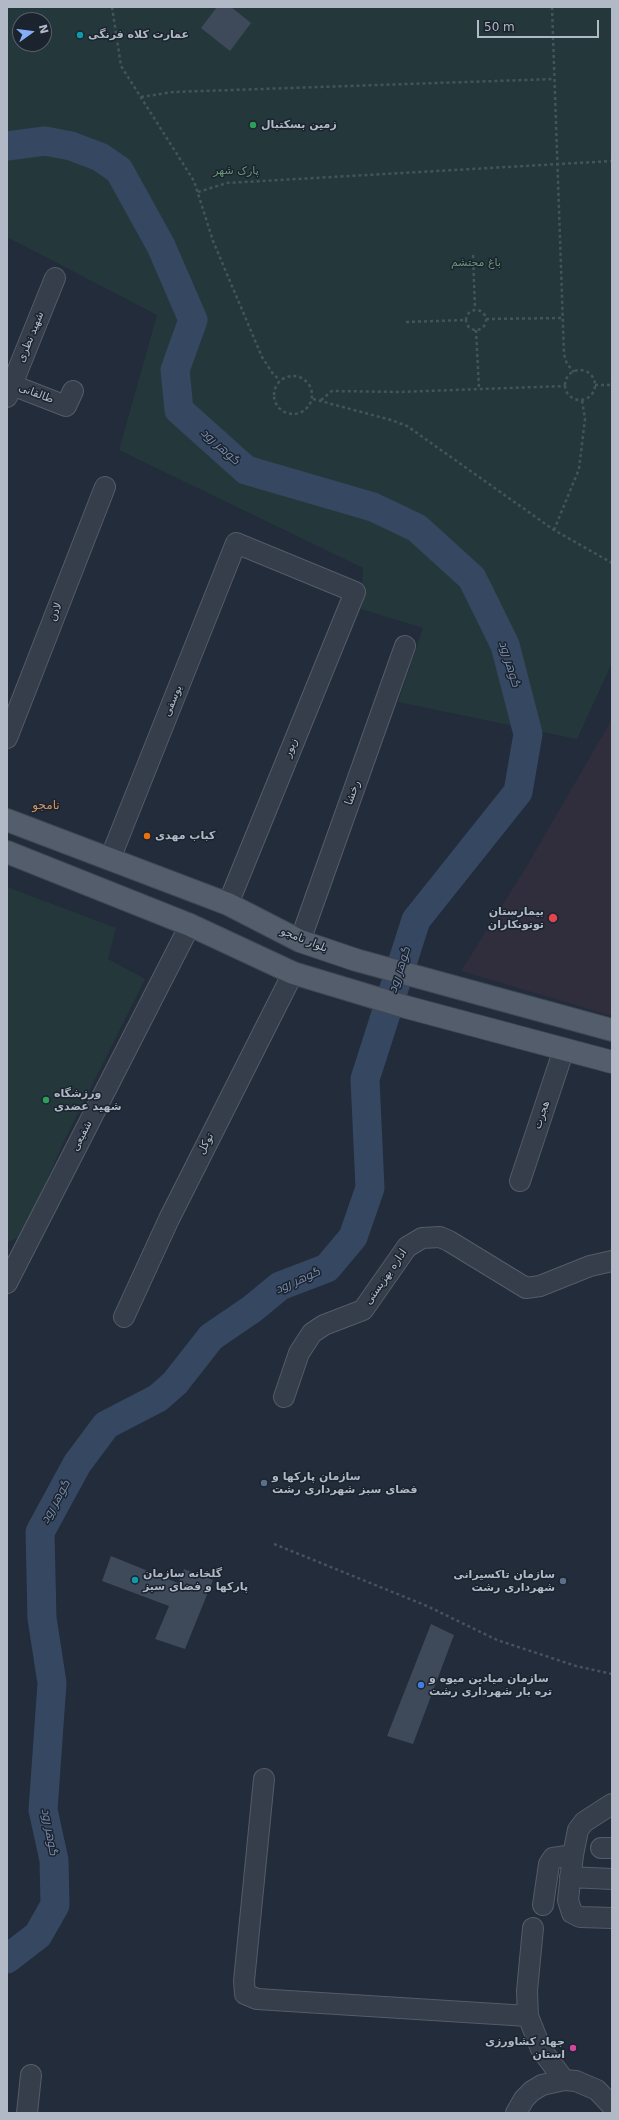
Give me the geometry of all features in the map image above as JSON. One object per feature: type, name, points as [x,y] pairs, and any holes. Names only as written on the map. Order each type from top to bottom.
[{"type":"main road","name":"بلوار نامجو","points":[[7,820],[228,904],[300,941],[356,960],[612,1030]]},
{"type":"main road","points":[[7,852],[190,926],[293,973],[406,1007],[612,1062]]},
{"type":"main road","points":[[406,1007],[418,977]]},
{"type":"street","name":"شهید نظری","points":[[9,391],[55,278]]},
{"type":"street","name":"طالقانی","points":[[9,391],[66,406],[73,390]]},
{"type":"street","name":"لادن","points":[[7,738],[105,487]]},
{"type":"street","name":"زیور","points":[[228,904],[355,592],[236,543]]},
{"type":"street","name":"یوسفی","points":[[110,859],[236,543]]},
{"type":"street","name":"رخشا","points":[[300,941],[405,646]]},
{"type":"street","name":"شفیعی","points":[[7,1283],[190,926]]},
{"type":"street","name":"توکل","points":[[124,1317],[169,1219],[293,973]]},
{"type":"street","name":"هجرت","points":[[520,1181],[564,1049]]},
{"type":"street","name":"اداره بهزیستی","points":[[284,1397],[299,1353],[312,1333],[324,1325],[363,1310],[407,1247],[422,1238],[440,1238],[449,1241],[526,1288],[540,1286],[590,1266],[612,1261]]},
{"type":"street","points":[[264,1779],[244,1981],[245,1994],[257,1999],[528,2016]]},
{"type":"street","points":[[612,1804],[584,1822],[578,1830],[572,1855],[568,1900],[572,1913],[580,1917],[612,1918]]},
{"type":"street","points":[[543,1905],[549,1864],[553,1858],[572,1855]]},
{"type":"street","points":[[570,1877],[612,1879]]},
{"type":"street","points":[[533,1928],[527,1991],[528,2016],[541,2049],[564,2080]]},
{"type":"street","points":[[27,2113],[31,2075]]},
{"type":"street","points":[[516,2113],[524,2099],[532,2091],[542,2085],[564,2080],[586,2085],[610,2097]]},
{"type":"path","points":[[112,7],[121,66],[194,180],[213,241],[262,357],[273,374],[280,380]]},
{"type":"path","points":[[552,7],[564,354],[567,364],[574,372]]},
{"type":"path","points":[[141,97],[173,92],[554,79]]},
{"type":"path","points":[[198,192],[227,183],[612,161]]},
{"type":"path","points":[[472,255],[475,310]]},
{"type":"path","points":[[475,310],[482,312],[486,319],[483,327],[476,330],[469,327],[466,320],[468,313],[475,310]]},
{"type":"path","points":[[486,319],[563,318]]},
{"type":"path","points":[[406,322],[466,320]]},
{"type":"path","points":[[476,330],[479,389]]},
{"type":"path","points":[[579,370],[590,374],[595,385],[591,395],[582,400],[571,397],[565,386],[569,375],[579,370]]},
{"type":"path","points":[[288,375],[299,376],[307,380],[312,389],[313,399],[308,407],[301,413],[292,414],[283,412],[277,405],[274,397],[275,388],[280,380],[288,375]]},
{"type":"path","points":[[595,385],[612,385]]},
{"type":"path","points":[[320,400],[332,391],[399,392],[565,386]]},
{"type":"path","points":[[313,399],[391,420],[407,426],[554,530],[612,563]]},
{"type":"path","points":[[554,530],[578,469],[585,419],[582,400]]},
{"type":"path","points":[[274,1544],[427,1606],[497,1640],[576,1666],[612,1674]]},
{"type":"shaded area","name":"بیمارستان توتونکاران","points":[[612,719],[612,1016],[461,971],[528,864]]},
{"type":"green space","name":"پارک شهر","points":[[7,7],[612,7],[612,663],[577,739],[398,702],[423,628],[361,609],[363,568],[119,450],[157,315],[7,237]]},
{"type":"green space","name":"ورزشگاه شهید عضدی","points":[[7,887],[116,928],[108,959],[145,979],[64,1141],[26,1227],[18,1238],[7,1242]]},
{"type":"building","points":[[217,7],[231,7],[251,23],[230,51],[201,28]]},
{"type":"building","points":[[111,1556],[178,1583],[184,1569],[213,1580],[185,1649],[155,1639],[169,1606],[102,1581]]},
{"type":"building","name":"سازمان میادین میوه و تره بار شهرداری رشت","points":[[431,1624],[454,1635],[413,1744],[387,1736]]},
{"type":"waterway","name":"گوهر رود","points":[[7,146],[45,141],[71,146],[100,157],[119,170],[161,246],[193,320],[175,370],[179,410],[246,470],[373,507],[417,528],[472,578],[505,645],[528,734],[518,792],[416,920],[365,1079],[370,1188],[353,1237],[327,1268],[280,1286],[252,1309],[211,1337],[175,1383],[158,1398],[106,1425],[77,1464],[40,1532],[42,1618],[52,1683],[43,1810],[54,1860],[55,1905],[38,1935],[7,1959]]},
{"type":"place","name":"عمارت کلاه فرنگی","points":[[80,35]]},
{"type":"place","name":"زمین بسکتبال","points":[[253,125]]},
{"type":"place","name":"کباب مهدی","points":[[147,836]]},
{"type":"place","name":"بیمارستان توتونکاران","points":[[553,918]]},
{"type":"place","name":"ورزشگاه شهید عضدی","points":[[46,1100]]},
{"type":"place","name":"سازمان پارکها و فضای سبز شهرداری رشت","points":[[264,1483]]},
{"type":"place","name":"گلخانه سازمان پارکها و فضای سبز","points":[[135,1580]]},
{"type":"place","name":"سازمان تاکسیرانی شهرداری رشت","points":[[563,1581]]},
{"type":"place","name":"سازمان میادین میوه و تره بار شهرداری رشت","points":[[421,1685]]},
{"type":"place","name":"جهاد کشاورزی استان","points":[[573,2048]]},
{"type":"district","name":"نامجو","points":[[46,806]]},
{"type":"park label","name":"باغ محتشم","points":[[476,263]]}]
